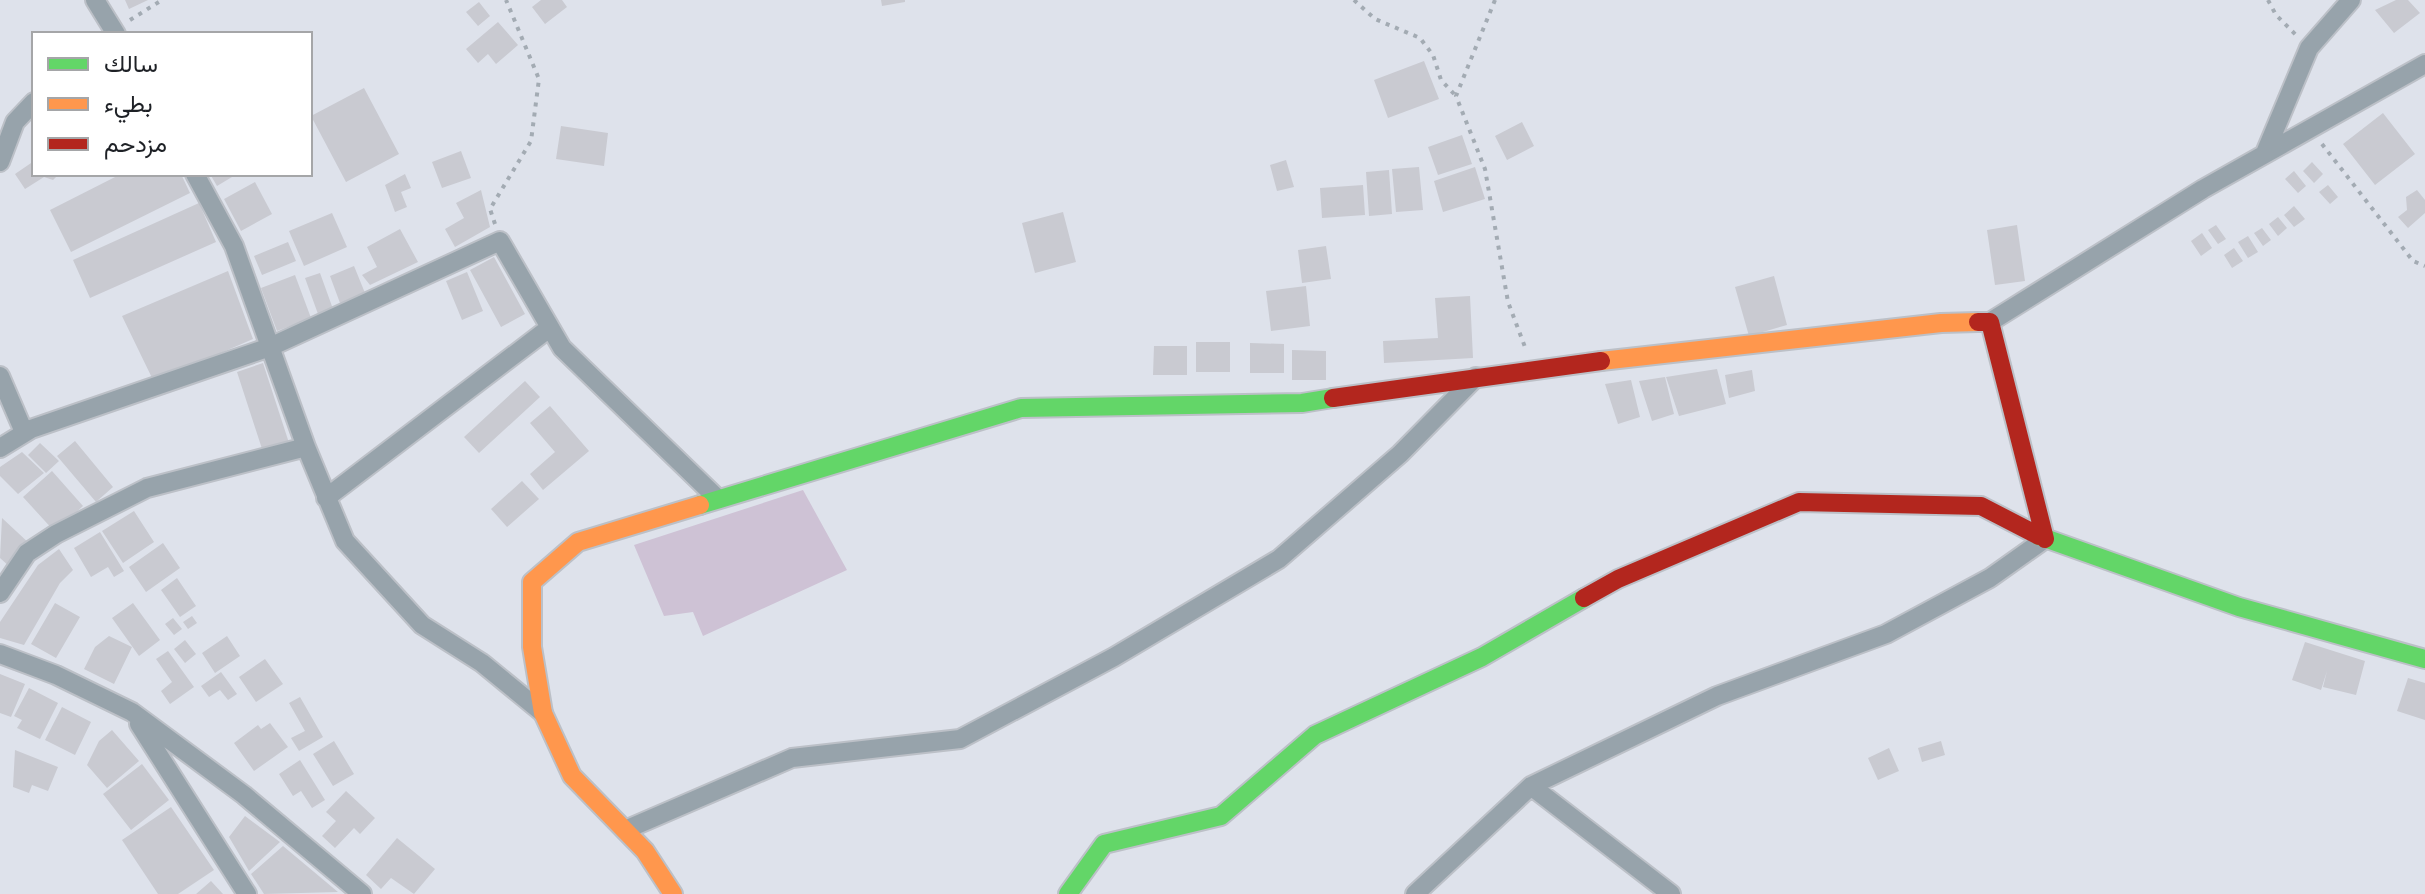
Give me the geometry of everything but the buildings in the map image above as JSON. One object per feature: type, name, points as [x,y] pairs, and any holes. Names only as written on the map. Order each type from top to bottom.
[{"type":"street","points":[[95,0],[117,30]]},
{"type":"street","points":[[2265,153],[2309,48],[2351,0]]},
{"type":"street","points":[[673,894],[645,851],[572,776],[543,713],[532,647],[532,582],[578,542],[1021,408],[1302,403],[1532,369],[1941,323],[1990,322],[2265,153],[2425,64]]},
{"type":"street","points":[[0,162],[15,122],[32,104]]},
{"type":"street","points":[[196,176],[234,246],[306,447],[345,541],[422,625],[482,663],[543,713]]},
{"type":"street","points":[[0,448],[24,432],[270,347],[500,241],[548,329],[562,348],[718,499]]},
{"type":"street","points":[[1990,322],[2045,539]]},
{"type":"street","points":[[326,498],[548,329]]},
{"type":"street","points":[[0,376],[24,432]]},
{"type":"street","points":[[625,830],[792,758],[960,739],[1086,672],[1279,559],[1400,454],[1476,377]]},
{"type":"street","points":[[0,593],[27,553],[56,534],[147,488],[306,447]]},
{"type":"street","points":[[1068,894],[1104,844],[1221,816],[1315,735],[1482,657],[1618,579],[1799,502],[1981,506],[2045,539],[2239,607],[2425,659]]},
{"type":"street","points":[[1415,894],[1531,786],[1717,696],[1886,634],[1990,578],[2045,539]]},
{"type":"street","points":[[0,654],[56,675],[132,712],[244,795],[362,894]]},
{"type":"street","points":[[132,712],[247,894]]},
{"type":"street","points":[[1531,786],[1671,894]]},
{"type":"path","points":[[117,30],[162,0]]},
{"type":"path","points":[[500,241],[490,209],[531,141],[539,79],[506,0]]},
{"type":"path","points":[[1354,0],[1375,19],[1420,38],[1433,55],[1441,80],[1456,96],[1485,169],[1508,302],[1532,369]]},
{"type":"path","points":[[1456,96],[1495,0]]},
{"type":"path","points":[[2268,0],[2276,15],[2309,48]]},
{"type":"path","points":[[2310,128],[2413,261],[2425,266]]},
{"type":"shaded area","points":[[803,490],[847,570],[703,636],[693,612],[664,616],[634,545]]},
{"type":"traffic: fast","points":[[700,505],[1021,408],[1302,403],[1333,398]]},
{"type":"traffic: fast","points":[[2039,536],[2239,607],[2425,659]]},
{"type":"traffic: fast","points":[[1068,894],[1104,844],[1221,816],[1315,735],[1482,657],[1584,598]]},
{"type":"traffic: slow","points":[[1601,361],[1941,323],[1978,322]]},
{"type":"traffic: slow","points":[[673,894],[645,851],[572,776],[543,713],[532,647],[532,582],[578,542],[700,505]]},
{"type":"traffic: jam","points":[[1978,322],[1990,322],[2045,539]]},
{"type":"traffic: jam","points":[[1333,398],[1601,361]]},
{"type":"traffic: jam","points":[[1584,598],[1618,579],[1799,502],[1981,506],[2039,536]]}]
